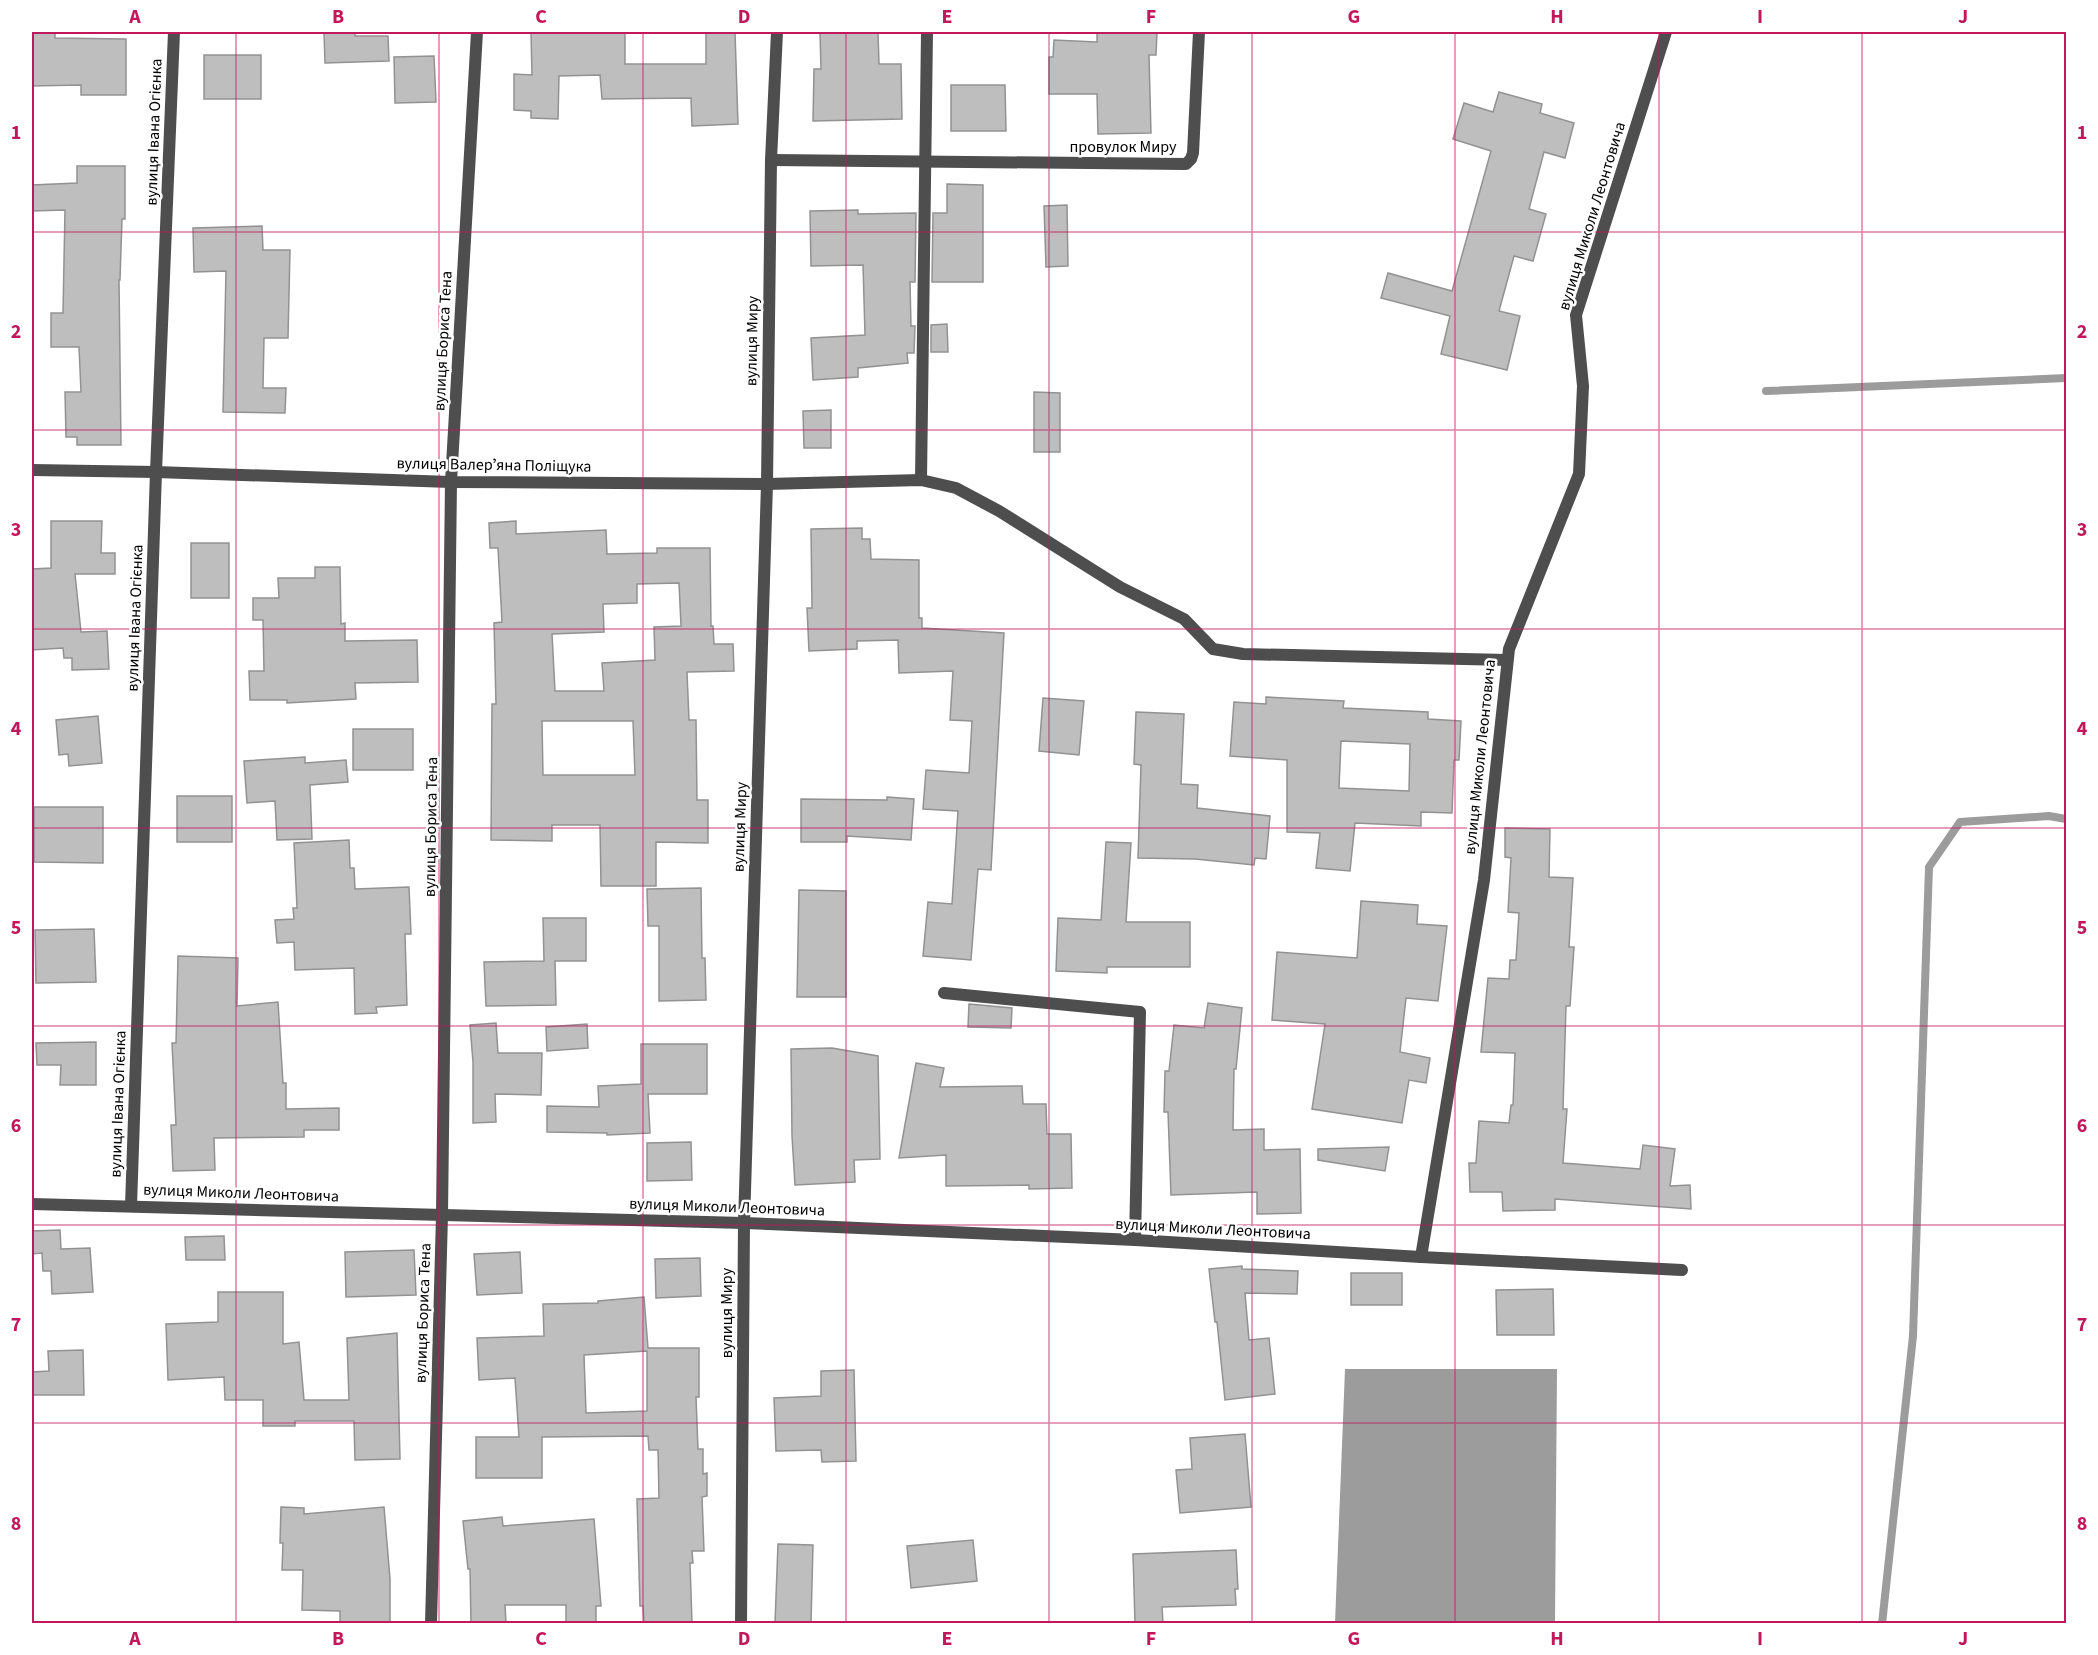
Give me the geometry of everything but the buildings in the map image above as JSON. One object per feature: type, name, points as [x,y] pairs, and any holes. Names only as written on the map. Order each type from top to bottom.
[{"type":"street","name":"вулиця Івана Огієнка","points":[[131,1206],[156,472],[174,32]]},
{"type":"street","name":"вулиця Бориса Тена","points":[[431,1623],[442,1215],[451,482],[477,32]]},
{"type":"street","name":"вулиця Миру","points":[[741,1623],[744,1223],[767,484],[771,160],[777,32]]},
{"type":"street","points":[[921,480],[927,32]]},
{"type":"street","name":"провулок Миру","points":[[771,160],[1186,164],[1193,153],[1199,32]]},
{"type":"street","name":"вулиця Миколи Леонтовича","points":[[1421,1257],[1484,880],[1509,649],[1579,474],[1583,386],[1576,315],[1666,32]]},
{"type":"street","name":"вулиця Валерʼяна Поліщука","points":[[32,470],[451,482],[767,484],[921,480],[956,488],[999,511],[1120,588],[1184,618],[1213,649],[1243,654],[1507,660]]},
{"type":"street","points":[[944,993],[1140,1012],[1135,1240]]},
{"type":"street","name":"вулиця Миколи Леонтовича","points":[[32,1204],[744,1223],[1135,1240],[1682,1270]]},
{"type":"shaded area","points":[[1345,1369],[1557,1369],[1555,1623],[1335,1623]]},
{"type":"waterway","points":[[1766,391],[2066,378]]},
{"type":"waterway","points":[[1882,1624],[1913,1336],[1929,867],[1960,822],[2049,816],[2066,819]]}]
